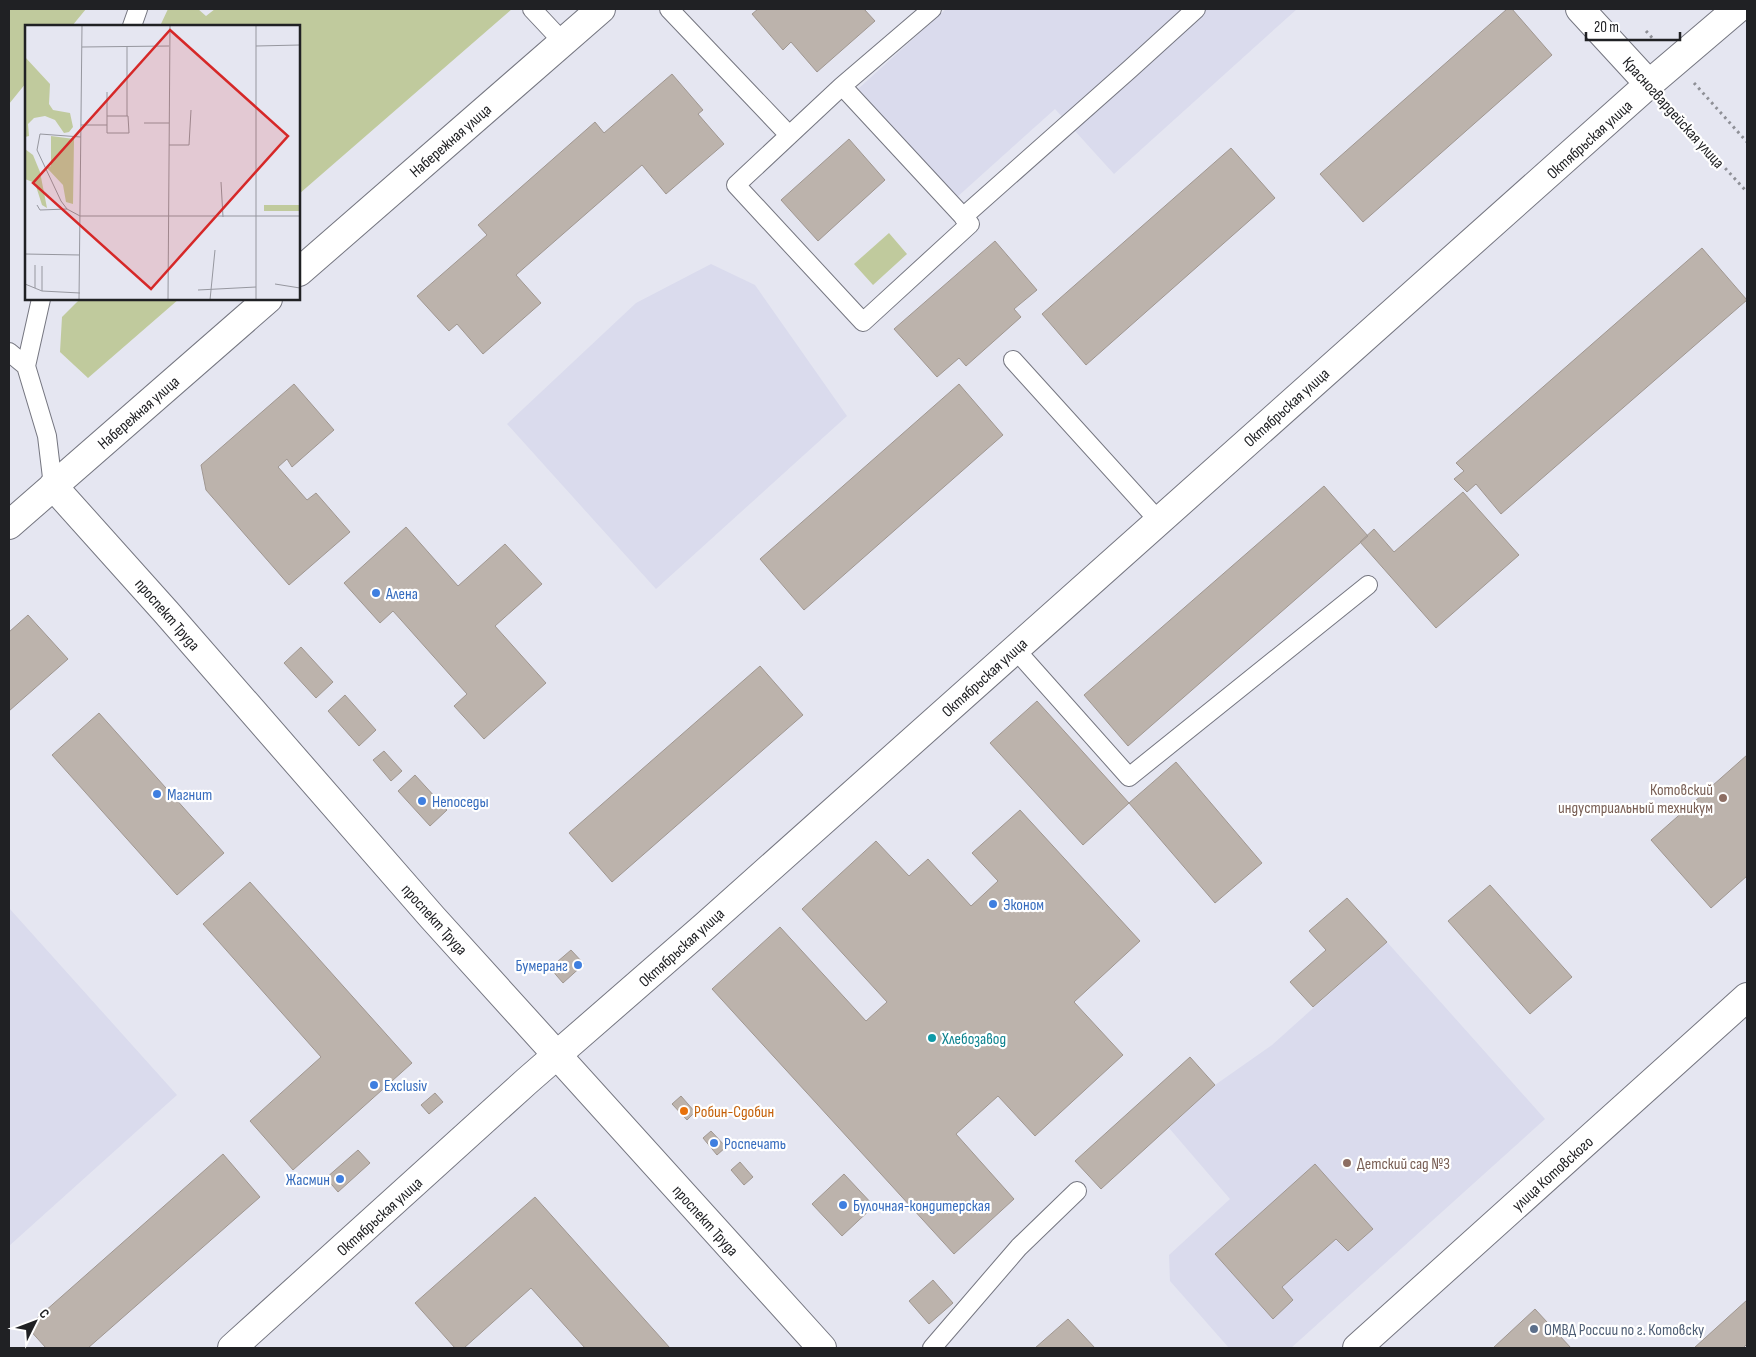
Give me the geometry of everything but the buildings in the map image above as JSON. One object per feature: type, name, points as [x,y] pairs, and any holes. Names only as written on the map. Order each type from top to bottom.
[{"type":"street","name":"Набережная улица","points":[[300,271],[600,9]]},
{"type":"street","name":"Красногвардейская улица","points":[[1580,9],[1649,84]]},
{"type":"street","name":"Октябрьская улица","points":[[232,1348],[1158,520],[1649,84],[1737,9]]},
{"type":"street","name":"Набережная улица","points":[[9,525],[267,300]]},
{"type":"street","name":"проспект Труда","points":[[53,486],[166,612],[432,917],[822,1348]]},
{"type":"street","name":"улица Котовского","points":[[1357,1348],[1747,997]]},
{"type":"lane","points":[[132,25],[138,9]]},
{"type":"lane","points":[[532,9],[563,42]]},
{"type":"lane","points":[[669,9],[789,135]]},
{"type":"lane","points":[[842,86],[970,224],[863,322],[736,185],[842,86],[932,9]]},
{"type":"lane","points":[[963,217],[1196,9]]},
{"type":"lane","points":[[41,300],[26,366],[47,436],[53,486]]},
{"type":"lane","points":[[9,352],[26,366]]},
{"type":"lane","points":[[1013,360],[1158,520]]},
{"type":"lane","points":[[1015,649],[1129,777],[1368,585]]},
{"type":"lane","points":[[932,1348],[1019,1247],[1077,1191]]},
{"type":"path","name":"Красногвардейская улица","points":[[1649,84],[1747,192]]},
{"type":"path","points":[[1702,92],[1747,142]]},
{"type":"shaded area","points":[[946,9],[1297,9],[1114,174],[1055,109],[956,198],[858,89]]},
{"type":"shaded area","points":[[711,264],[755,285],[847,416],[656,589],[507,424],[636,303]]},
{"type":"shaded area","points":[[9,908],[177,1095],[9,1246]]},
{"type":"shaded area","name":"Детский сад №3","points":[[1387,942],[1545,1119],[1291,1348],[1229,1348],[1170,1281],[1169,1255],[1230,1199],[1169,1128],[1215,1085],[1272,1045]]},
{"type":"green space","points":[[9,9],[86,9],[73,25],[25,25],[25,84],[9,104]]},
{"type":"green space","points":[[168,9],[198,9],[206,16],[215,9],[512,9],[300,193],[300,25],[160,25]]},
{"type":"green space","points":[[889,233],[907,254],[873,285],[854,264]]},
{"type":"green space","points":[[79,300],[178,300],[88,378],[60,352],[62,317]]},
{"type":"place","name":"Алена","points":[[376,593]]},
{"type":"place","name":"Магнит","points":[[157,794]]},
{"type":"place","name":"Котовский индустриальный техникум","points":[[1723,798]]},
{"type":"place","name":"Непоседы","points":[[422,801]]},
{"type":"place","name":"Эконом","points":[[993,904]]},
{"type":"place","name":"Бумеранг","points":[[578,965]]},
{"type":"place","name":"Хлебозавод","points":[[932,1038]]},
{"type":"place","name":"Exclusiv","points":[[374,1085]]},
{"type":"place","name":"Робин-Сдобин","points":[[684,1111]]},
{"type":"place","name":"Роспечать","points":[[714,1143]]},
{"type":"place","name":"Детский сад №3","points":[[1347,1163]]},
{"type":"place","name":"Жасмин","points":[[340,1179]]},
{"type":"place","name":"Булочная-кондитерская","points":[[843,1205]]},
{"type":"place","name":"ОМВД России по г. Котовску","points":[[1534,1329]]}]
